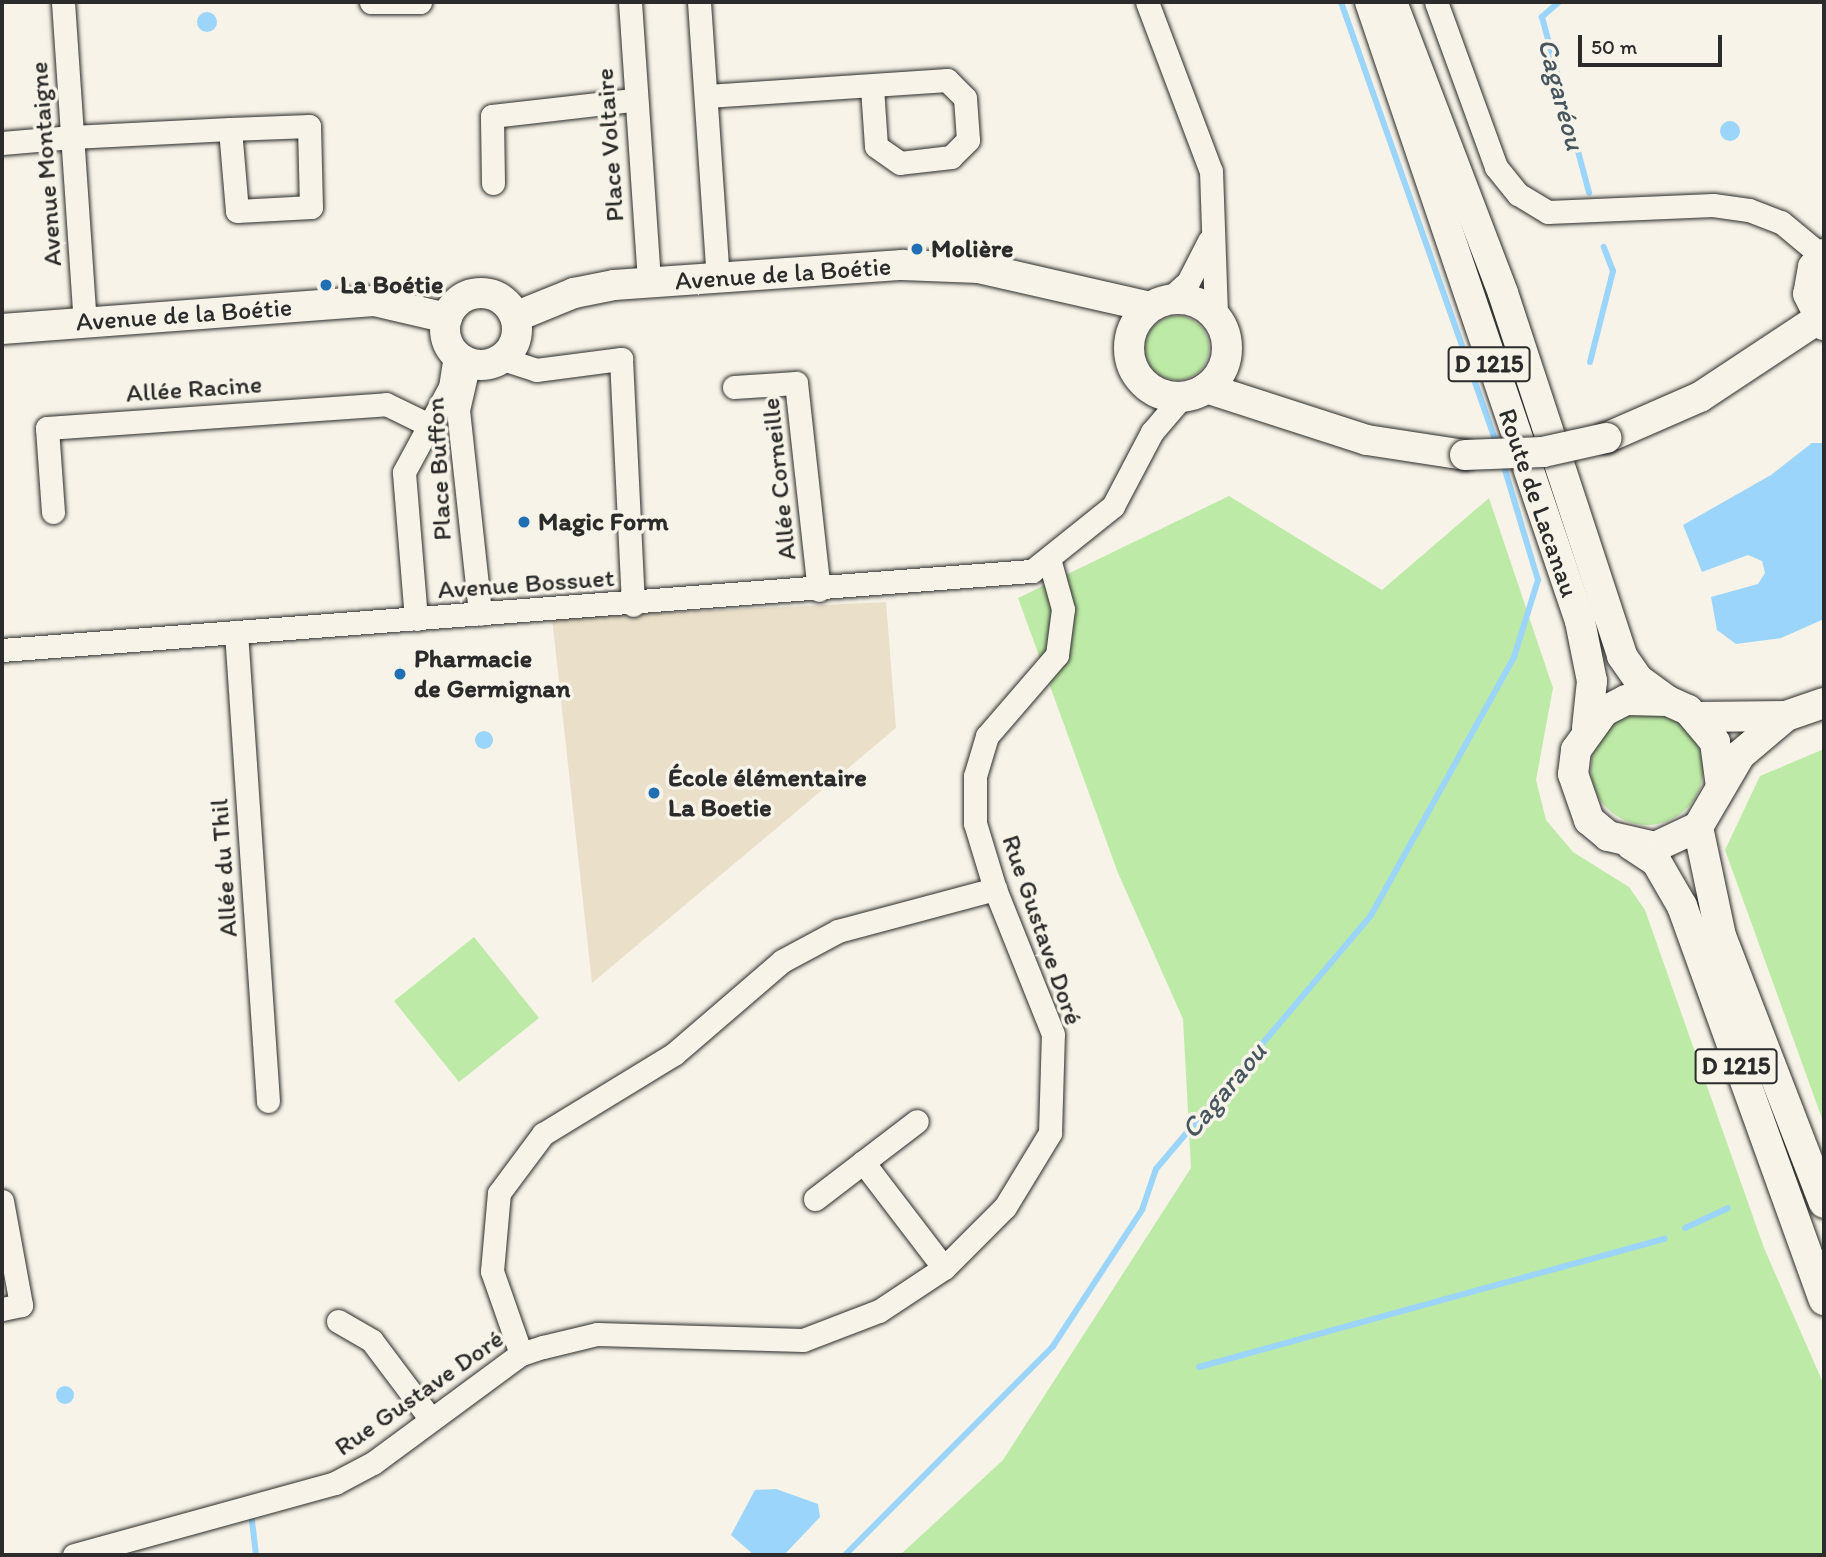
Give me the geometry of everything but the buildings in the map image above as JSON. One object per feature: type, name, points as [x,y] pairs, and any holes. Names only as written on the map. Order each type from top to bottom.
[{"type":"main road","name":"Route de Lacanau","points":[[1370,2],[1580,621],[1592,681],[1587,728]]},
{"type":"main road","name":"Route de Lacanau","points":[[1392,2],[1503,293],[1622,656],[1639,680],[1668,701]]},
{"type":"main road","points":[[1287,410],[1227,349],[1216,317],[1195,301],[1160,303],[1134,326],[1128,349],[1145,385],[1287,410],[1367,440],[1465,456],[1543,452],[1606,438],[1700,397],[1821,322],[1808,280],[1823,255]]},
{"type":"main road","name":"Avenue de la Boétie","points":[[515,317],[574,293],[649,283],[902,265],[979,268],[1055,286],[1160,303]]},
{"type":"main road","name":"Avenue de la Boétie","points":[[1055,286],[1104,317],[1128,349]]},
{"type":"main road","points":[[474,294],[499,298],[515,317],[516,340],[503,359],[462,359],[446,337],[447,318],[474,294]]},
{"type":"main road","name":"Avenue de la Boétie","points":[[2,329],[374,301],[447,318]]},
{"type":"main road","points":[[1194,393],[1227,349]]},
{"type":"main road","points":[[1721,788],[1715,742],[1696,717],[1668,701],[1626,700],[1587,728],[1576,750],[1577,799],[1589,820],[1631,845],[1655,847],[1698,827],[1721,788],[1740,755],[1786,716]]},
{"type":"main road","points":[[1696,717],[1786,716],[1824,703]]},
{"type":"main road","name":"D 1215","points":[[1698,827],[1721,936],[1824,1203]]},
{"type":"main road","name":"D 1215","points":[[1631,845],[1656,862],[1682,906],[1824,1300]]},
{"type":"street","name":"Avenue Montaigne","points":[[63,2],[85,322]]},
{"type":"street","points":[[371,2],[420,2]]},
{"type":"street","name":"Place Voltaire","points":[[630,2],[633,100],[649,283]]},
{"type":"street","points":[[698,2],[719,279]]},
{"type":"street","points":[[1147,2],[1203,141],[1213,221],[1216,317]]},
{"type":"street","points":[[1436,2],[1496,167],[1518,194],[1548,212],[1713,205],[1749,210],[1781,222],[1823,255]]},
{"type":"street","points":[[707,96],[947,80],[965,98],[968,140],[951,157],[900,163],[876,146],[872,87]]},
{"type":"street","points":[[493,183],[492,116],[633,100]]},
{"type":"street","points":[[2,143],[309,125],[311,207],[237,211],[230,130]]},
{"type":"street","points":[[1160,303],[1194,272],[1213,221]]},
{"type":"street","name":"Place Buffon","points":[[416,618],[404,472],[425,423],[450,387],[462,359]]},
{"type":"street","name":"Place Buffon","points":[[462,359],[458,410],[480,614]]},
{"type":"street","points":[[503,359],[536,370],[621,359],[634,605]]},
{"type":"street","name":"Allée Corneille","points":[[734,387],[796,383],[819,590]]},
{"type":"street","points":[[1051,562],[1114,506],[1152,432],[1194,393]]},
{"type":"street","name":"Allée Racine","points":[[53,512],[47,428],[386,404],[425,423]]},
{"type":"street","name":"Avenue Bossuet","points":[[2,650],[819,590],[1032,571],[1051,562]]},
{"type":"street","name":"Rue Gustave Doré","points":[[74,1555],[344,1478],[373,1463],[429,1417],[522,1354],[597,1334],[803,1340],[879,1311],[944,1268],[1005,1207],[1050,1133],[1053,1034],[995,889],[975,823],[975,776],[987,736],[1057,655],[1063,609],[1051,562]]},
{"type":"street","name":"Allée du Thil","points":[[236,632],[268,1101]]},
{"type":"street","points":[[522,1354],[492,1271],[499,1192],[543,1134],[674,1054],[782,961],[838,931],[995,889]]},
{"type":"street","points":[[816,1199],[917,1121]]},
{"type":"street","points":[[863,1162],[944,1268]]},
{"type":"street","points":[[2,1201],[21,1305],[2,1309]]},
{"type":"street","points":[[338,1321],[372,1341],[429,1417]]},
{"type":"shaded area","name":"École élémentaire La Boetie","points":[[886,602],[896,728],[592,983],[552,618]]},
{"type":"green space","points":[[1171,316],[1183,316],[1200,325],[1207,336],[1207,360],[1200,371],[1183,380],[1171,380],[1159,375],[1150,366],[1145,354],[1145,342],[1150,330],[1159,321]]},
{"type":"green space","points":[[1229,496],[1382,590],[1489,498],[1553,688],[1536,780],[1546,820],[1573,852],[1629,887],[1645,910],[1764,1248],[1824,1385],[1824,1555],[900,1555],[1003,1460],[1191,1168],[1183,1019],[1118,873],[1018,598]]},
{"type":"green space","points":[[1647,713],[1669,717],[1687,729],[1699,747],[1703,769],[1699,791],[1687,809],[1669,821],[1647,825],[1625,821],[1607,809],[1595,791],[1591,769],[1595,747],[1607,729],[1625,717]]},
{"type":"green space","points":[[1824,749],[1824,1124],[1725,850],[1760,776]]},
{"type":"green space","points":[[474,937],[539,1018],[459,1082],[394,1001]]},
{"type":"water","points":[[207,12],[214,15],[217,22],[214,29],[207,32],[200,29],[197,22],[200,15]]},
{"type":"water","points":[[1730,121],[1737,124],[1740,131],[1737,138],[1730,141],[1723,138],[1720,131],[1723,124]]},
{"type":"water","points":[[1812,443],[1824,443],[1824,619],[1781,638],[1736,644],[1717,630],[1711,597],[1758,584],[1765,573],[1762,561],[1748,555],[1702,572],[1683,525],[1771,475]]},
{"type":"water","points":[[484,731],[492,736],[493,740],[488,748],[484,749],[476,744],[475,740],[480,732]]},
{"type":"water","points":[[65,1386],[71,1389],[74,1395],[71,1401],[65,1404],[59,1401],[56,1395],[59,1389]]},
{"type":"water","points":[[776,1489],[818,1504],[820,1517],[784,1555],[754,1555],[731,1535],[755,1490]]},
{"type":"waterway","points":[[1341,2],[1497,446]]},
{"type":"waterway","name":"Cagaréou","points":[[1559,2],[1542,17],[1589,193]]},
{"type":"waterway","name":"Cagaréou","points":[[1590,362],[1613,271],[1604,247]]},
{"type":"waterway","name":"Cagaraou","points":[[845,1555],[1053,1346],[1142,1210],[1156,1169],[1370,917],[1514,657],[1538,580],[1503,463]]},
{"type":"waterway","points":[[1685,1228],[1728,1208]]},
{"type":"waterway","points":[[1199,1367],[1665,1239]]},
{"type":"waterway","points":[[251,1512],[256,1555]]},
{"type":"place","name":"Molière","points":[[917,249]]},
{"type":"place","name":"La Boétie","points":[[326,285]]},
{"type":"place","name":"Magic Form","points":[[524,522]]},
{"type":"place","name":"Pharmacie de Germignan","points":[[400,674]]},
{"type":"place","name":"École élémentaire La Boetie","points":[[654,793]]}]
